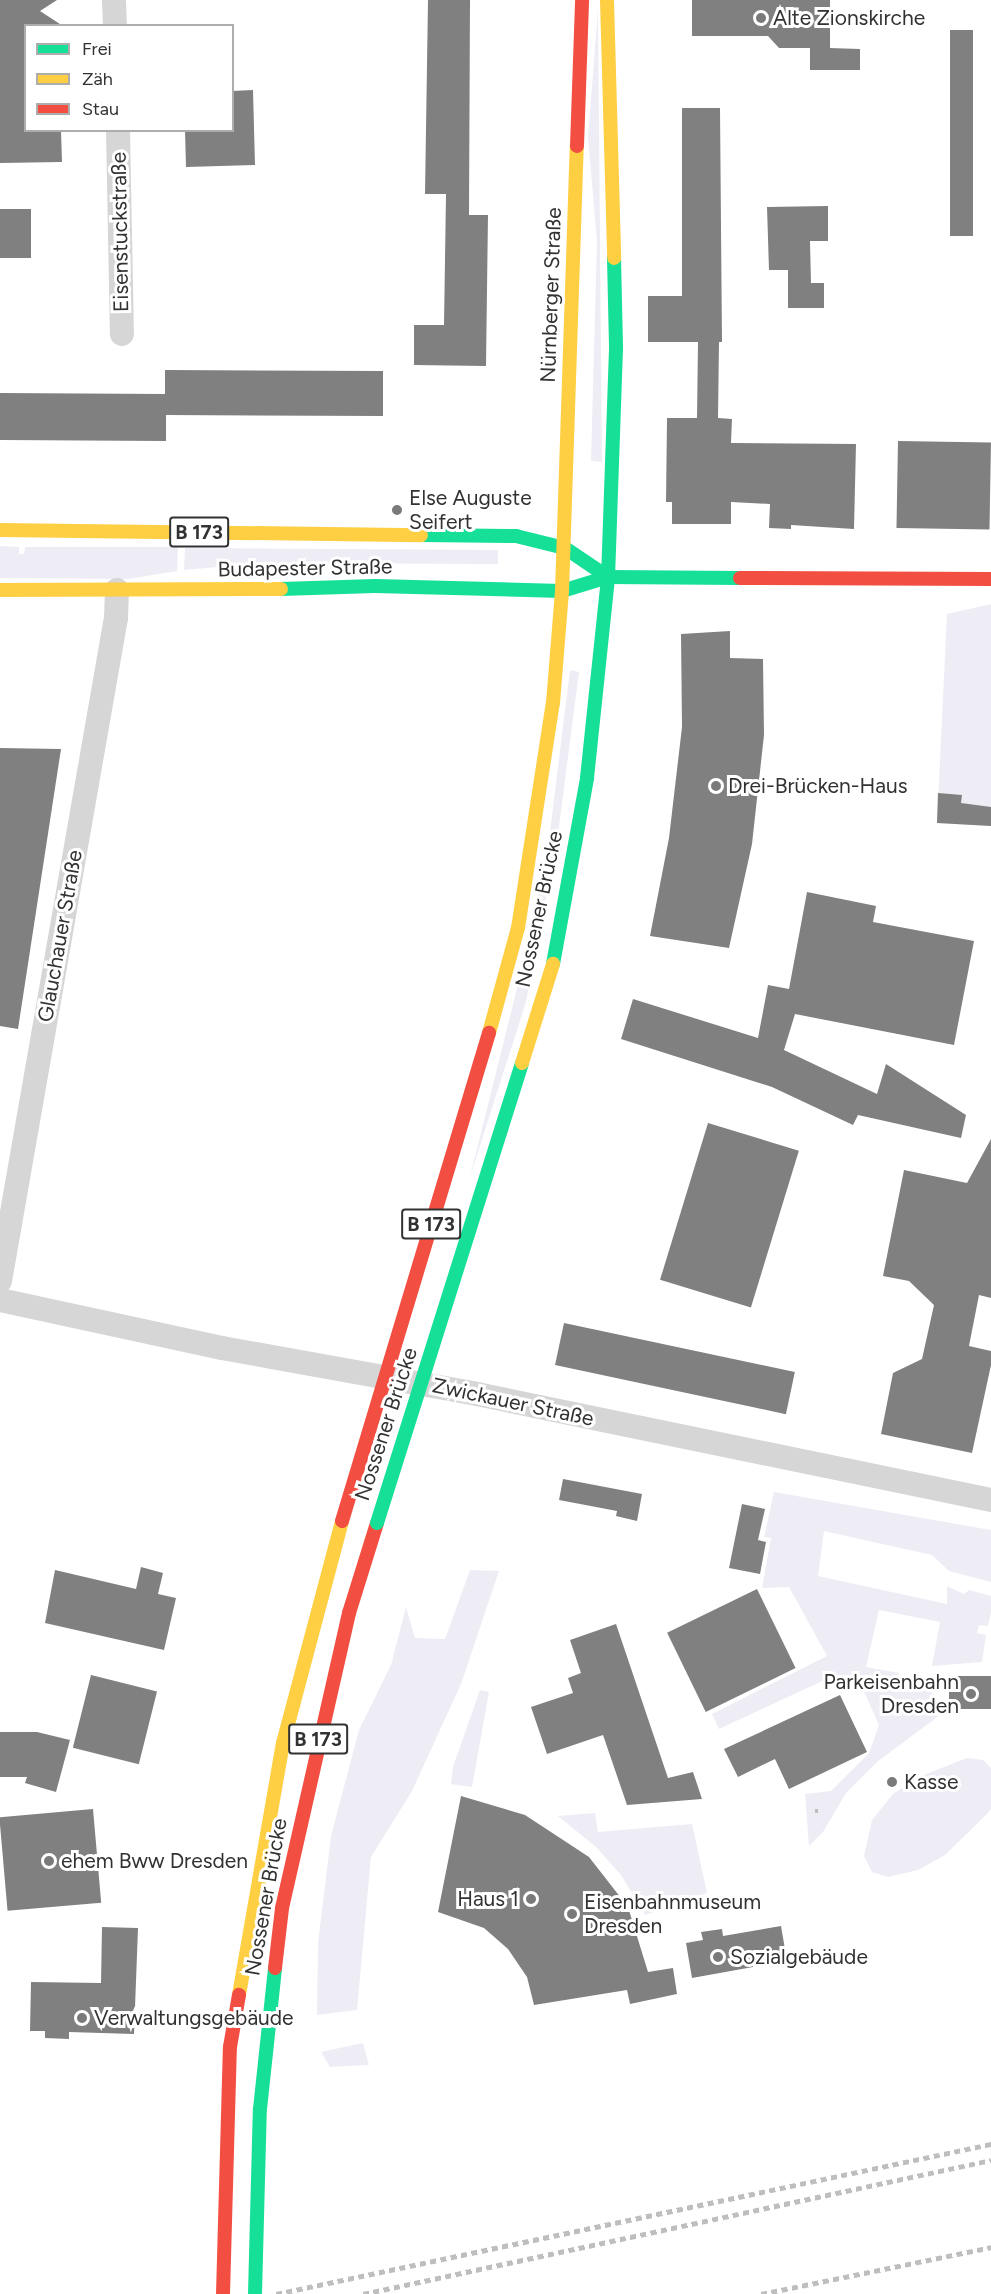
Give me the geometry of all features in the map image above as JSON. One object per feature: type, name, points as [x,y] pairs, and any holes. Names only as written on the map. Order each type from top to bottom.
[{"type":"main road","name":"Nürnberger Straße","points":[[562,591],[582,0]]},
{"type":"main road","points":[[607,0],[616,349],[608,576],[991,579]]},
{"type":"main road","name":"Budapester Straße","points":[[0,530],[516,536],[565,548]]},
{"type":"main road","name":"B 173","points":[[565,548],[608,576]]},
{"type":"main road","name":"Budapester Straße","points":[[0,590],[375,586],[562,591],[608,576]]},
{"type":"main road","name":"Nossener Brücke","points":[[255,2294],[260,2109],[276,1959],[313,1760],[349,1613],[376,1523],[553,964],[587,778],[608,576]]},
{"type":"main road","name":"Nossener Brücke","points":[[223,2294],[230,2048],[283,1743],[342,1521],[505,982],[518,928],[553,703],[562,591]]},
{"type":"street","points":[[114,0],[115,24]]},
{"type":"street","name":"Eisenstuckstraße","points":[[118,132],[122,334]]},
{"type":"street","name":"Glauchauer Straße","points":[[0,1281],[114,629],[117,590]]},
{"type":"street","name":"Zwickauer Straße","points":[[0,1300],[222,1348],[477,1394],[991,1500]]},
{"type":"shaded area","points":[[598,9],[602,462],[591,461],[597,241],[588,138]]},
{"type":"shaded area","points":[[0,546],[19,547],[19,554],[24,554],[25,547],[178,547],[177,571],[128,579],[0,578]]},
{"type":"shaded area","points":[[185,548],[498,550],[498,564],[263,563],[184,570]]},
{"type":"shaded area","points":[[991,604],[991,826],[937,823],[947,614]]},
{"type":"shaded area","points":[[570,670],[579,672],[558,834],[526,1002],[470,1177],[528,944],[550,832]]},
{"type":"shaded area","points":[[774,1492],[991,1530],[991,1582],[949,1571],[932,1555],[824,1531],[818,1576],[947,1604],[947,1586],[964,1594],[969,1590],[991,1596],[991,1613],[988,1626],[979,1625],[977,1633],[986,1635],[982,1662],[932,1666],[940,1622],[879,1610],[866,1667],[899,1673],[897,1682],[908,1685],[911,1678],[927,1681],[940,1715],[877,1762],[846,1793],[823,1832],[809,1846],[805,1794],[831,1791],[869,1753],[879,1725],[861,1685],[840,1693],[831,1677],[719,1729],[712,1714],[827,1656],[789,1587],[762,1588],[771,1538],[764,1537]]},
{"type":"shaded area","points":[[470,1570],[499,1571],[461,1684],[412,1791],[371,1857],[357,2010],[317,2015],[318,1943],[331,1836],[359,1730],[391,1665],[406,1607],[415,1638],[445,1639]]},
{"type":"shaded area","points":[[480,1690],[489,1692],[472,1787],[451,1784],[453,1767]]},
{"type":"shaded area","points":[[967,1758],[983,1760],[991,1768],[991,1809],[945,1855],[918,1870],[888,1877],[872,1872],[864,1856],[872,1820],[893,1794],[921,1776]]},
{"type":"shaded area","points":[[595,1813],[598,1832],[692,1824],[707,1893],[645,1915],[621,1875],[596,1847],[558,1816]]},
{"type":"shaded area","points":[[363,2043],[369,2065],[330,2067],[321,2052]]},
{"type":"building","points":[[0,0],[57,0],[40,11],[60,24],[24,24],[24,132],[61,132],[62,162],[0,163]]},
{"type":"building","points":[[428,0],[470,0],[469,215],[488,215],[486,366],[414,365],[414,325],[444,325],[446,194],[425,194]]},
{"type":"building","name":"Alte Zionskirche","points":[[692,0],[830,0],[830,48],[860,49],[860,70],[810,70],[810,48],[779,48],[768,36],[692,36]]},
{"type":"building","points":[[950,30],[973,30],[973,236],[950,236]]},
{"type":"building","points":[[253,90],[255,165],[186,167],[185,132],[234,132],[234,91]]},
{"type":"building","points":[[682,108],[720,108],[722,342],[719,342],[718,418],[732,419],[731,443],[856,444],[854,529],[791,525],[791,529],[769,528],[770,504],[731,502],[731,524],[672,524],[672,502],[666,502],[667,418],[697,418],[698,342],[648,342],[648,296],[682,296]]},
{"type":"building","points":[[828,206],[828,241],[810,241],[811,283],[824,283],[824,308],[788,308],[788,270],[769,270],[767,207]]},
{"type":"building","points":[[0,209],[31,209],[31,258],[0,258]]},
{"type":"building","points":[[165,370],[383,371],[383,416],[166,415],[166,441],[0,440],[0,393],[165,394]]},
{"type":"building","points":[[898,441],[991,443],[989,530],[896,528]]},
{"type":"building","name":"Drei-Brücken-Haus","points":[[730,631],[730,658],[763,659],[764,735],[752,844],[729,948],[650,936],[669,838],[682,727],[681,634]]},
{"type":"building","points":[[0,748],[61,749],[18,1029],[0,1026]]},
{"type":"building","points":[[938,793],[962,795],[961,803],[991,807],[991,826],[937,823]]},
{"type":"building","points":[[807,892],[876,906],[873,922],[974,941],[954,1045],[795,1014],[784,1050],[877,1094],[886,1064],[966,1115],[961,1138],[858,1115],[853,1125],[772,1087],[621,1039],[633,999],[758,1038],[768,985],[789,989]]},
{"type":"building","points":[[708,1123],[799,1151],[751,1308],[660,1280]]},
{"type":"building","points":[[991,1139],[991,1298],[979,1295],[969,1346],[991,1351],[991,1365],[972,1453],[881,1434],[893,1373],[922,1359],[934,1305],[909,1281],[883,1276],[904,1170],[967,1183]]},
{"type":"building","points":[[564,1323],[795,1372],[786,1414],[555,1365]]},
{"type":"building","points":[[563,1479],[642,1494],[637,1521],[616,1516],[617,1511],[559,1500]]},
{"type":"building","points":[[742,1504],[765,1509],[758,1540],[766,1542],[760,1574],[729,1568]]},
{"type":"building","points":[[141,1567],[163,1573],[158,1594],[176,1598],[164,1650],[45,1623],[55,1570],[136,1589]]},
{"type":"building","points":[[757,1589],[796,1668],[706,1712],[667,1633]]},
{"type":"building","points":[[616,1624],[668,1778],[693,1772],[702,1799],[627,1805],[603,1735],[547,1754],[531,1707],[573,1693],[568,1678],[581,1673],[570,1640]]},
{"type":"building","points":[[91,1675],[157,1691],[139,1764],[73,1748]]},
{"type":"building","name":"Parkeisenbahn Dresden","points":[[949,1676],[991,1676],[991,1709],[949,1709]]},
{"type":"building","points":[[840,1695],[867,1752],[789,1789],[775,1759],[738,1777],[724,1749]]},
{"type":"building","points":[[0,1732],[37,1732],[70,1740],[56,1792],[25,1783],[27,1777],[0,1777]]},
{"type":"building","name":"Haus 1","points":[[461,1796],[525,1815],[589,1857],[628,1907],[648,1972],[673,1968],[677,1994],[630,2004],[627,1990],[534,2005],[527,1977],[508,1949],[484,1928],[438,1912]]},
{"type":"building","name":"ehem Bww Dresden","points":[[93,1809],[101,1903],[8,1911],[0,1817]]},
{"type":"building","points":[[781,1926],[787,1961],[692,1978],[686,1943],[703,1940],[701,1932],[722,1929],[723,1936]]},
{"type":"building","name":"Verwaltungsgebäude","points":[[102,1927],[138,1928],[134,2034],[69,2032],[69,2039],[45,2038],[45,2031],[30,2031],[31,1982],[101,1983]]},
{"type":"railway","points":[[276,2294],[991,2144]]},
{"type":"railway","points":[[363,2294],[991,2160]]},
{"type":"railway","points":[[761,2294],[991,2247]]},
{"type":"traffic: fast","points":[[614,258],[616,349],[608,577],[740,578]]},
{"type":"traffic: fast","points":[[421,535],[516,536],[565,548],[608,577]]},
{"type":"traffic: fast","points":[[281,589],[375,586],[562,591],[608,577]]},
{"type":"traffic: fast","points":[[553,964],[587,778],[608,577]]},
{"type":"traffic: fast","points":[[377,1523],[522,1063]]},
{"type":"traffic: fast","points":[[255,2294],[260,2109],[275,1968]]},
{"type":"traffic: slow","points":[[607,0],[614,258]]},
{"type":"traffic: slow","points":[[562,591],[577,146]]},
{"type":"traffic: slow","points":[[0,530],[421,535]]},
{"type":"traffic: slow","points":[[0,590],[281,589]]},
{"type":"traffic: slow","points":[[518,928],[553,703],[562,591]]},
{"type":"traffic: slow","points":[[489,1033],[518,928]]},
{"type":"traffic: slow","points":[[522,1063],[553,964]]},
{"type":"traffic: slow","points":[[239,1995],[283,1743],[342,1521]]},
{"type":"traffic: jam","points":[[577,146],[582,0]]},
{"type":"traffic: jam","points":[[740,578],[991,579]]},
{"type":"traffic: jam","points":[[342,1521],[489,1033]]},
{"type":"traffic: jam","points":[[275,1968],[282,1908],[349,1613],[377,1523]]},
{"type":"traffic: jam","points":[[223,2294],[230,2047],[239,1995]]},
{"type":"place","name":"Alte Zionskirche","points":[[761,18]]},
{"type":"place","name":"Else Auguste Seifert","points":[[397,510]]},
{"type":"place","name":"Drei-Brücken-Haus","points":[[716,786]]},
{"type":"place","name":"Parkeisenbahn Dresden","points":[[971,1694]]},
{"type":"place","name":"Kasse","points":[[892,1782]]},
{"type":"place","name":"ehem Bww Dresden","points":[[49,1861]]},
{"type":"place","name":"Haus 1","points":[[531,1899]]},
{"type":"place","name":"Eisenbahnmuseum Dresden","points":[[572,1914]]},
{"type":"place","name":"Sozialgebäude","points":[[718,1957]]},
{"type":"place","name":"Verwaltungsgebäude","points":[[82,2018]]}]
